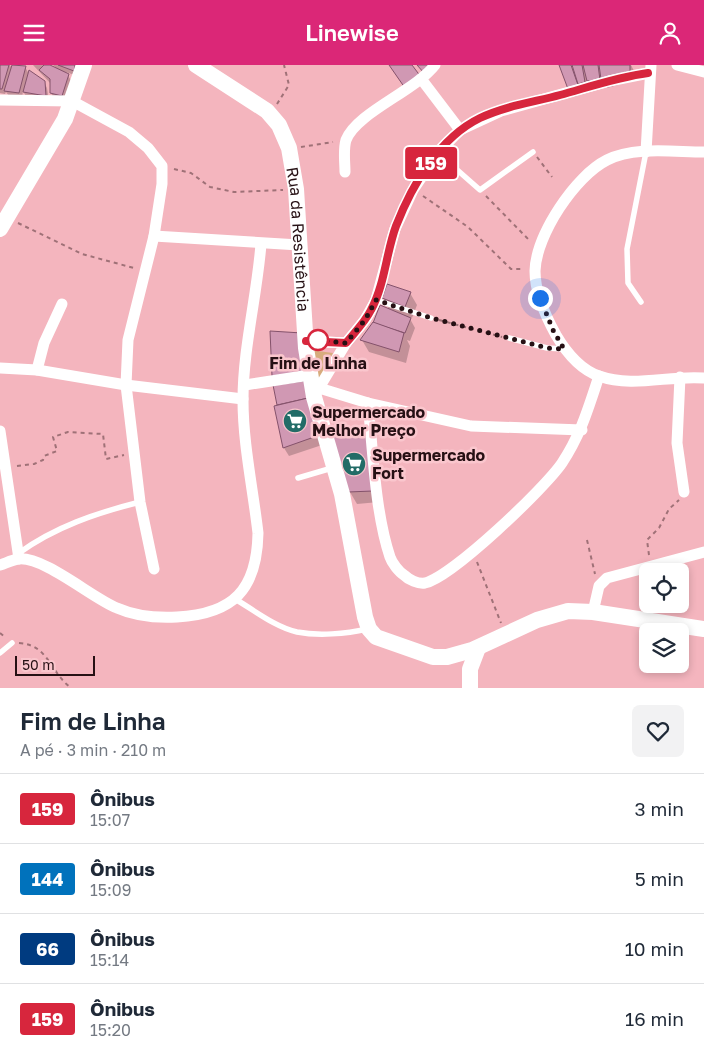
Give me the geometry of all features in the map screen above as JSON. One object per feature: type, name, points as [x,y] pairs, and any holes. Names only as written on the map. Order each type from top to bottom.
[{"type":"street","points":[[4,223],[57,134],[72,101],[84,65]]},
{"type":"street","name":"Rua da Resistência","points":[[196,65],[231,86],[271,115],[283,132],[289,148],[296,189],[306,341],[314,386],[342,494],[369,629]]},
{"type":"street","points":[[345,171],[346,140],[356,126],[422,80],[435,65]]},
{"type":"street","points":[[677,65],[704,72]]},
{"type":"street","points":[[314,386],[365,320],[376,300],[395,229],[413,190],[438,153],[460,130],[482,117],[650,69],[646,152]]},
{"type":"street","points":[[422,80],[460,130]]},
{"type":"street","points":[[0,100],[72,101],[129,133],[148,148],[162,166],[160,199],[154,236],[128,339],[126,385],[140,502],[154,569]]},
{"type":"street","points":[[704,152],[646,152],[608,159],[584,177],[556,213],[536,262],[540,298],[553,330],[564,349],[586,370],[615,380],[640,381],[680,377],[704,378]]},
{"type":"street","points":[[154,236],[299,245]]},
{"type":"street","points":[[0,565],[18,556],[42,565],[106,603],[134,614],[170,618],[201,616],[215,612],[235,599],[251,575],[258,549],[243,399],[245,357],[259,274],[261,244]]},
{"type":"street","points":[[37,370],[44,343],[62,304]]},
{"type":"street","points":[[306,341],[346,343]]},
{"type":"street","points":[[0,368],[37,370],[126,385],[243,399]]},
{"type":"street","points":[[368,403],[382,521],[391,559],[403,575],[415,582],[425,583],[473,551],[538,491],[561,465],[582,430],[599,376]]},
{"type":"street","points":[[680,377],[678,443],[684,492]]},
{"type":"street","points":[[245,385],[314,386],[368,403],[471,426],[582,430]]},
{"type":"street","points":[[0,431],[18,556]]},
{"type":"street","points":[[662,563],[704,552]]},
{"type":"street","points":[[593,613],[600,586],[607,578],[639,569]]},
{"type":"street","points":[[369,629],[376,637],[433,657],[454,656],[478,648],[552,614],[568,611],[704,629]]},
{"type":"street","points":[[470,688],[470,669],[478,648]]},
{"type":"street","points":[[454,656],[458,668],[460,688]]},
{"type":"lane","points":[[438,153],[480,190],[533,152]]},
{"type":"lane","points":[[641,302],[628,283],[627,249],[646,152]]},
{"type":"lane","points":[[376,300],[431,318]]},
{"type":"lane","points":[[509,338],[547,348],[564,349]]},
{"type":"lane","points":[[298,478],[334,468]]},
{"type":"lane","points":[[18,556],[52,532],[97,514],[140,502]]},
{"type":"lane","points":[[235,599],[282,626],[297,632],[345,633],[369,629]]},
{"type":"lane","points":[[0,653],[12,643]]},
{"type":"path","points":[[271,115],[289,85],[284,65]]},
{"type":"path","points":[[289,148],[346,140]]},
{"type":"path","points":[[533,152],[552,177]]},
{"type":"path","points":[[162,166],[191,173],[210,187],[234,192],[296,189]]},
{"type":"path","points":[[413,190],[468,227],[511,269],[528,269],[536,262]]},
{"type":"path","points":[[480,190],[534,245],[541,247]]},
{"type":"path","points":[[4,223],[82,254],[144,270]]},
{"type":"path","points":[[431,318],[509,338]]},
{"type":"path","points":[[5,469],[26,463],[34,464],[43,460],[44,456],[57,451],[53,437],[68,432],[104,434],[106,459],[134,453]]},
{"type":"path","points":[[650,563],[646,540],[659,528],[669,509],[675,505],[684,492]]},
{"type":"path","points":[[587,540],[600,586]]},
{"type":"path","points":[[473,551],[505,634]]},
{"type":"path","points":[[0,633],[12,643],[32,644],[43,653],[54,670],[71,688]]},
{"type":"shaded area","points":[[310,350],[333,353],[315,387]]},
{"type":"building","points":[[0,65],[9,65],[2,89],[0,89]]},
{"type":"building","points":[[12,65],[26,66],[19,93],[4,91]]},
{"type":"building","points":[[44,65],[50,65],[69,74],[62,96],[50,93],[50,79],[39,70]]},
{"type":"building","points":[[58,65],[75,65],[74,75],[74,71]]},
{"type":"building","points":[[389,65],[412,65],[421,77],[405,88]]},
{"type":"building","points":[[417,65],[430,65],[424,73]]},
{"type":"building","points":[[559,65],[571,65],[578,85],[568,89]]},
{"type":"building","points":[[572,65],[582,65],[585,82],[578,84]]},
{"type":"building","points":[[583,65],[598,65],[600,80],[587,81]]},
{"type":"building","points":[[599,65],[630,65],[630,71],[601,79]]},
{"type":"building","points":[[29,70],[45,81],[46,96],[23,92]]},
{"type":"building","points":[[387,284],[411,292],[405,307],[382,298]]},
{"type":"building","points":[[380,305],[411,318],[405,333],[373,323]]},
{"type":"building","points":[[373,322],[404,333],[399,352],[360,340]]},
{"type":"building","points":[[270,331],[302,333],[305,375],[272,376]]},
{"type":"building","points":[[305,381],[308,398],[277,405],[273,385]]},
{"type":"building","name":"Supermercado Melhor Preço","points":[[308,398],[317,436],[283,448],[274,406]]},
{"type":"building","name":"Supermercado Fort","points":[[368,433],[373,491],[348,492],[329,437]]},
{"type":"bus line","name":"159","points":[[306,341],[318,340],[346,343],[365,320],[376,300],[395,229],[402,211],[413,190],[438,153],[460,130],[482,117],[519,105],[609,81],[648,73]]},
{"type":"place","name":"Fim de Linha","points":[[318,340]]},
{"type":"place","name":"Supermercado Melhor Preço","points":[[295,421]]},
{"type":"place","name":"Supermercado Fort","points":[[354,464]]},
{"type":"route","points":[[318,340],[346,343],[365,320],[376,300],[431,318],[547,348],[564,349],[553,330],[540,298]]}]
